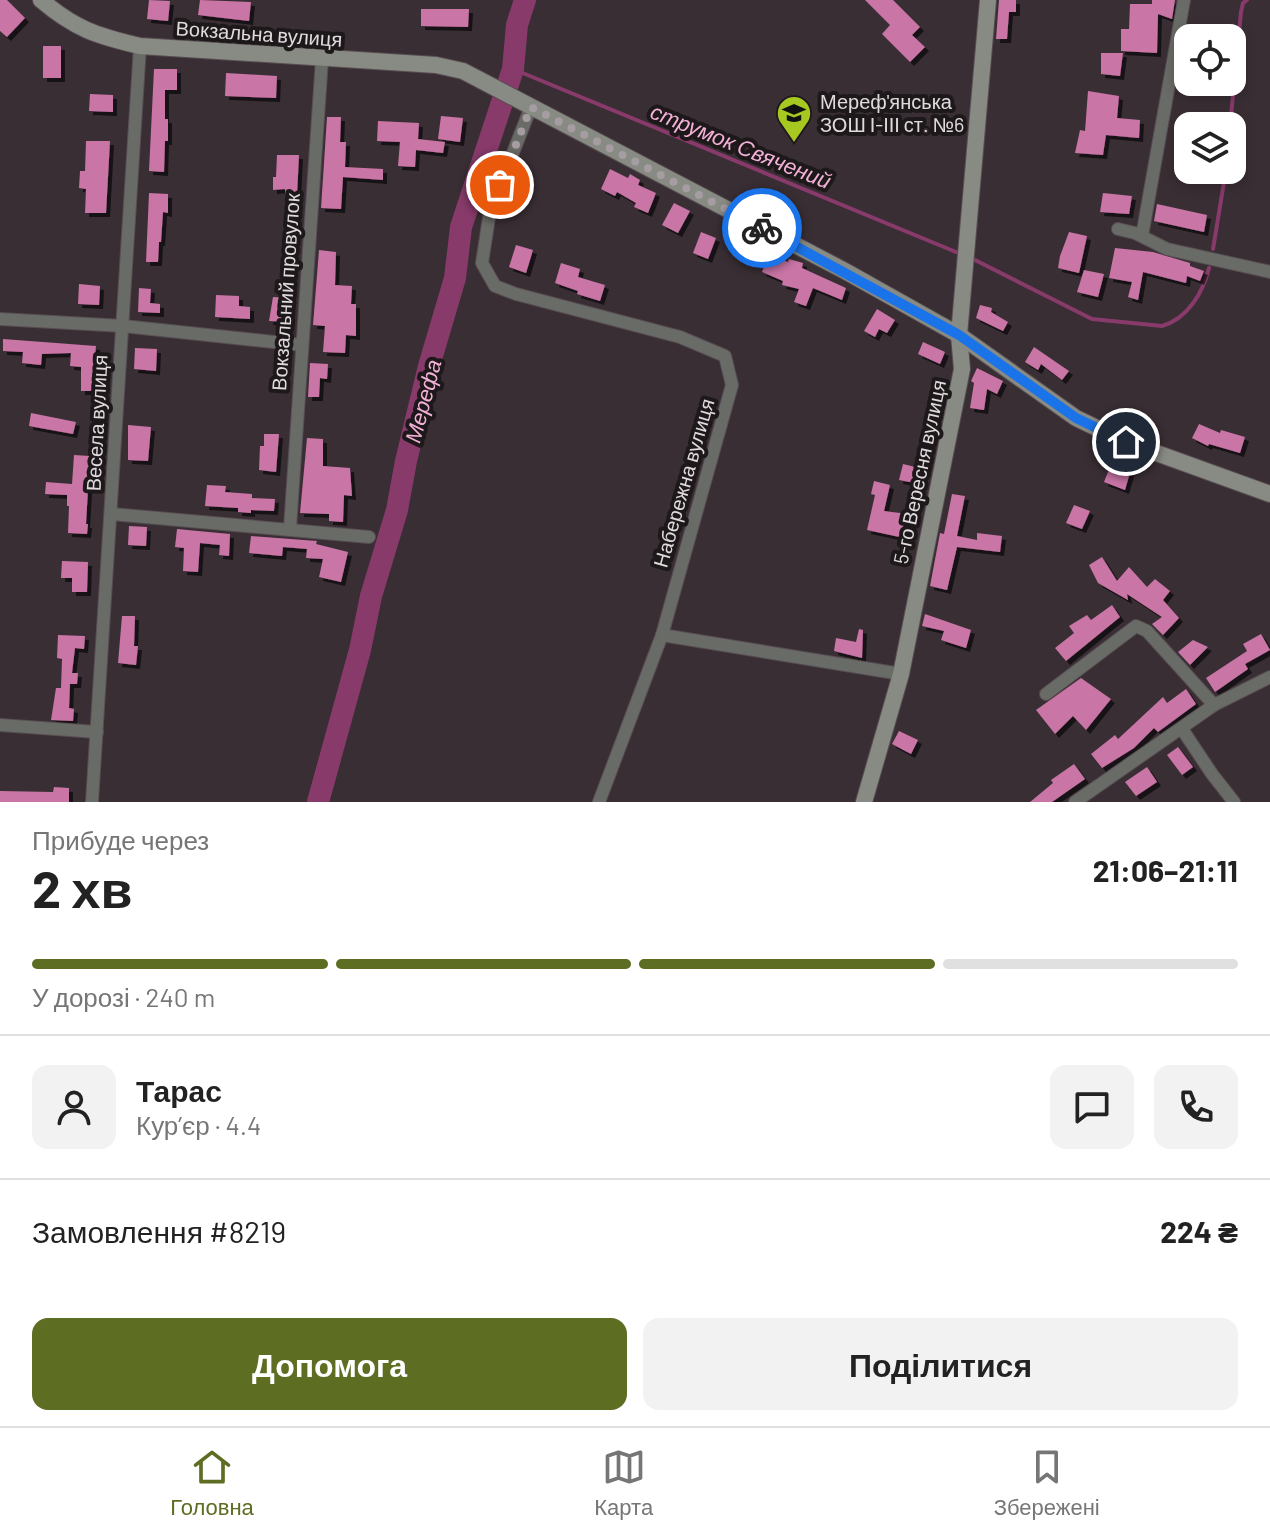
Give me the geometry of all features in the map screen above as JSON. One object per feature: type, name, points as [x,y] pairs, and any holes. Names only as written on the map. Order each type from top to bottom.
[{"type":"street","name":"Вокзальна вулиця","points":[[41,0],[61,17],[92,35],[140,46],[436,65],[463,71],[526,103]]},
{"type":"street","name":"5-го Вересня вулиця","points":[[864,802],[901,674],[962,369],[959,335],[988,0]]},
{"type":"street","points":[[1142,236],[1184,0]]},
{"type":"street","name":"Весела вулиця","points":[[92,802],[140,46]]},
{"type":"street","name":"Вокзальний провулок","points":[[290,528],[322,59]]},
{"type":"street","points":[[526,103],[845,271],[959,335],[1076,418],[1126,442],[1270,494]]},
{"type":"street","name":"Набережна вулиця","points":[[526,103],[490,211],[482,263],[495,286],[680,337],[725,356],[732,385],[662,635],[599,802]]},
{"type":"street","points":[[1118,229],[1142,236],[1167,249],[1270,272]]},
{"type":"street","points":[[0,319],[123,326],[302,345]]},
{"type":"street","points":[[112,514],[369,537]]},
{"type":"street","points":[[1046,694],[1136,626],[1147,631],[1214,705]]},
{"type":"street","points":[[662,635],[901,674]]},
{"type":"street","points":[[1075,802],[1214,705],[1270,677]]},
{"type":"street","points":[[0,725],[97,732]]},
{"type":"street","points":[[1182,729],[1234,802]]},
{"type":"building","points":[[0,0],[7,0],[25,18],[7,37],[0,31]]},
{"type":"building","points":[[149,0],[170,1],[168,21],[147,19]]},
{"type":"building","points":[[200,0],[251,2],[249,21],[198,15]]},
{"type":"building","points":[[865,0],[893,0],[920,27],[912,35],[925,47],[910,62],[882,34],[890,25]]},
{"type":"building","points":[[999,0],[1016,0],[1016,12],[1009,12],[1007,39],[996,39]]},
{"type":"building","points":[[1152,0],[1175,0],[1172,19],[1158,14],[1157,53],[1121,51],[1121,29],[1129,29],[1130,4],[1152,4]]},
{"type":"building","points":[[421,9],[469,9],[468,27],[421,26]]},
{"type":"building","points":[[43,46],[61,46],[61,78],[43,78]]},
{"type":"building","points":[[1101,53],[1123,53],[1120,76],[1101,74]]},
{"type":"building","points":[[154,69],[177,69],[177,90],[165,90],[168,141],[165,141],[164,172],[149,171]]},
{"type":"building","points":[[226,73],[277,76],[276,98],[225,96]]},
{"type":"building","points":[[1088,91],[1119,96],[1117,118],[1140,120],[1139,138],[1106,135],[1103,155],[1075,153],[1080,130],[1085,131]]},
{"type":"building","points":[[90,94],[113,95],[113,112],[89,111]]},
{"type":"building","points":[[441,116],[463,118],[460,142],[438,139]]},
{"type":"building","points":[[327,117],[341,117],[340,142],[346,142],[345,167],[383,169],[383,180],[343,177],[341,209],[321,208]]},
{"type":"building","points":[[378,121],[419,123],[418,139],[445,142],[443,153],[416,150],[415,167],[398,166],[400,142],[377,141]]},
{"type":"building","points":[[86,141],[110,141],[106,213],[85,213],[86,189],[79,188],[80,171],[85,171]]},
{"type":"building","points":[[277,155],[299,155],[297,195],[285,194],[285,189],[273,190]]},
{"type":"building","points":[[610,169],[628,178],[630,174],[640,180],[638,185],[656,193],[648,213],[634,207],[636,203],[617,192],[615,196],[601,189]]},
{"type":"building","points":[[149,193],[168,194],[168,213],[163,212],[158,262],[146,262]]},
{"type":"building","points":[[1103,193],[1132,196],[1129,214],[1100,212]]},
{"type":"building","points":[[674,203],[690,211],[678,233],[662,225]]},
{"type":"building","points":[[1157,204],[1207,215],[1204,232],[1154,221]]},
{"type":"building","points":[[701,232],[716,238],[708,259],[693,253]]},
{"type":"building","points":[[1069,232],[1087,236],[1079,273],[1058,268]]},
{"type":"building","points":[[516,245],[533,250],[526,273],[509,267]]},
{"type":"building","points":[[1115,248],[1153,252],[1190,263],[1190,266],[1204,271],[1200,281],[1187,276],[1186,283],[1143,272],[1138,300],[1128,297],[1132,282],[1109,278]]},
{"type":"building","points":[[319,250],[336,252],[335,285],[352,286],[351,304],[356,304],[356,336],[346,335],[345,353],[323,352],[325,326],[313,325]]},
{"type":"building","points":[[769,254],[788,262],[789,259],[803,263],[802,268],[846,288],[842,300],[813,288],[806,306],[794,302],[799,289],[782,285],[783,281],[762,272]]},
{"type":"building","points":[[561,263],[580,269],[578,277],[605,285],[600,301],[555,283]]},
{"type":"building","points":[[1084,270],[1104,274],[1098,297],[1077,292]]},
{"type":"building","points":[[79,284],[100,286],[99,305],[78,304]]},
{"type":"building","points":[[139,288],[151,289],[150,303],[160,304],[160,313],[138,312]]},
{"type":"building","points":[[216,295],[239,296],[239,306],[250,307],[250,319],[215,317]]},
{"type":"building","points":[[273,297],[290,298],[288,322],[269,321]]},
{"type":"building","points":[[980,305],[992,308],[991,312],[1008,322],[1003,331],[976,318]]},
{"type":"building","points":[[877,309],[895,320],[887,333],[879,329],[875,337],[864,331]]},
{"type":"building","points":[[3,339],[96,346],[93,377],[98,377],[97,391],[81,391],[81,367],[70,366],[71,353],[42,354],[41,365],[22,363],[23,352],[3,351]]},
{"type":"building","points":[[923,342],[945,352],[940,364],[918,354]]},
{"type":"building","points":[[1034,347],[1069,371],[1062,380],[1041,364],[1038,370],[1025,362]]},
{"type":"building","points":[[135,348],[157,349],[156,371],[134,369]]},
{"type":"building","points":[[310,363],[328,364],[327,379],[320,378],[319,397],[308,397]]},
{"type":"building","points":[[977,368],[1003,381],[997,394],[987,389],[984,410],[970,408],[974,383],[971,381]]},
{"type":"building","points":[[31,413],[76,422],[73,434],[29,426]]},
{"type":"building","points":[[1199,424],[1220,433],[1221,430],[1245,437],[1240,453],[1208,446],[1192,438]]},
{"type":"building","points":[[128,425],[151,427],[148,461],[128,460]]},
{"type":"building","points":[[264,434],[279,434],[276,472],[259,470]]},
{"type":"building","points":[[307,438],[323,439],[323,466],[350,468],[352,496],[344,495],[343,522],[329,521],[329,514],[300,513]]},
{"type":"building","points":[[74,455],[90,456],[87,534],[68,533],[67,495],[45,494],[46,482],[72,484]]},
{"type":"building","points":[[1112,462],[1131,469],[1125,490],[1104,482]]},
{"type":"building","points":[[903,464],[924,469],[920,484],[899,480]]},
{"type":"building","points":[[874,481],[890,485],[884,511],[908,514],[904,538],[867,530],[875,495],[871,494]]},
{"type":"building","points":[[207,485],[226,486],[225,492],[252,494],[252,498],[275,499],[274,511],[251,510],[251,513],[238,512],[238,508],[205,506]]},
{"type":"building","points":[[952,494],[965,496],[957,536],[977,540],[977,533],[1002,536],[1000,552],[957,547],[947,590],[930,586],[940,533],[944,534]]},
{"type":"building","points":[[1074,505],[1090,511],[1082,529],[1066,523]]},
{"type":"building","points":[[129,526],[147,527],[146,546],[128,545]]},
{"type":"building","points":[[177,529],[230,534],[229,556],[219,555],[220,545],[200,543],[198,572],[183,571],[184,548],[175,547]]},
{"type":"building","points":[[251,536],[317,541],[316,544],[348,552],[341,582],[319,577],[323,559],[306,558],[307,549],[283,547],[282,556],[249,553]]},
{"type":"building","points":[[1102,557],[1117,581],[1129,567],[1147,587],[1155,579],[1170,591],[1163,600],[1179,618],[1163,635],[1152,624],[1162,617],[1127,594],[1128,600],[1098,583],[1089,565]]},
{"type":"building","points":[[62,561],[88,562],[87,592],[72,592],[72,578],[61,578]]},
{"type":"building","points":[[1112,605],[1120,617],[1066,661],[1055,648],[1074,633],[1069,626],[1087,615],[1091,620]]},
{"type":"building","points":[[925,614],[971,630],[966,648],[941,640],[944,631],[922,626]]},
{"type":"building","points":[[122,616],[135,616],[136,665],[118,663]]},
{"type":"building","points":[[859,629],[863,630],[862,658],[834,651],[836,638],[856,642]]},
{"type":"building","points":[[1261,634],[1270,650],[1245,664],[1248,669],[1215,692],[1206,678],[1247,651],[1243,644]]},
{"type":"building","points":[[58,635],[85,636],[84,649],[75,648],[72,673],[78,673],[77,684],[70,684],[69,708],[74,709],[73,721],[51,720],[56,688],[61,688],[62,659],[57,658]]},
{"type":"building","points":[[1193,640],[1208,647],[1190,665],[1178,652]]},
{"type":"building","points":[[1081,678],[1111,699],[1086,730],[1073,716],[1055,734],[1036,710]]},
{"type":"building","points":[[1186,689],[1196,704],[1158,732],[1154,728],[1134,748],[1102,768],[1091,754],[1115,735],[1118,739],[1163,697],[1167,703]]},
{"type":"building","points":[[899,731],[918,740],[911,754],[892,744]]},
{"type":"building","points":[[1178,747],[1193,767],[1182,775],[1167,755]]},
{"type":"building","points":[[1074,764],[1085,779],[1052,802],[1030,802],[1053,783],[1051,780]]},
{"type":"building","points":[[1147,767],[1157,782],[1136,796],[1125,782]]},
{"type":"building","points":[[54,787],[69,788],[69,802],[0,802],[0,791],[53,792]]},
{"type":"waterway","name":"Мерефа","points":[[318,802],[360,650],[371,596],[397,510],[429,366],[455,278],[461,227],[513,69],[517,25],[525,0]]},
{"type":"waterway","points":[[1231,112],[1241,12],[1247,0]]},
{"type":"waterway","name":"струмок Свячений","points":[[513,69],[956,252]]},
{"type":"waterway","points":[[1213,249],[1224,184]]},
{"type":"waterway","name":"струмок Свячений","points":[[975,260],[1092,319],[1162,326],[1179,318],[1193,304],[1209,268]]},
{"type":"way so far","points":[[500,185],[531,107],[762,228]]},
{"type":"place","name":"Мереф'янська ЗОШ І-ІІІ ст. №6","points":[[794,144]]},
{"type":"route","points":[[762,228],[959,335],[1076,418],[1126,442]]}]
